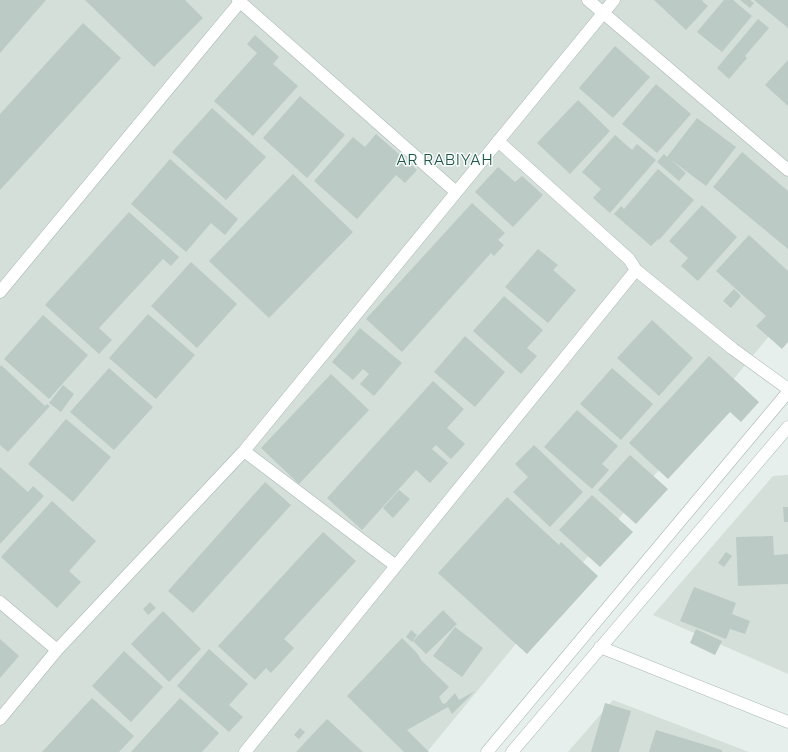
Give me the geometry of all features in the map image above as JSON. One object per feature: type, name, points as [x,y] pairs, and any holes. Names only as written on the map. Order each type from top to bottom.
[{"type":"street","points":[[588,0],[788,170]]},
{"type":"street","points":[[603,13],[605,0]]},
{"type":"street","points":[[0,719],[57,650],[244,450],[614,0]]},
{"type":"street","points":[[0,292],[239,1],[456,192]]},
{"type":"street","points":[[498,141],[629,259],[636,270],[733,349],[788,389]]},
{"type":"street","points":[[245,752],[636,270]]},
{"type":"street","points":[[486,752],[788,392]]},
{"type":"street","points":[[512,752],[788,427]]},
{"type":"street","points":[[244,450],[396,566]]},
{"type":"street","points":[[0,602],[57,650]]},
{"type":"street","points":[[600,648],[788,722]]},
{"type":"shaded area","points":[[0,0],[788,0],[788,313],[427,752],[0,752]]},
{"type":"shaded area","points":[[788,475],[788,674],[653,615],[773,476]]},
{"type":"shaded area","points":[[613,700],[749,752],[568,752]]},
{"type":"building","points":[[0,0],[46,0],[0,53]]},
{"type":"building","points":[[85,0],[185,0],[203,18],[154,67]]},
{"type":"building","points":[[654,0],[703,0],[702,1],[708,6],[686,30]]},
{"type":"building","points":[[724,0],[733,0],[752,16],[722,52],[697,32]]},
{"type":"building","points":[[740,0],[750,0],[754,3],[750,8]]},
{"type":"building","points":[[754,0],[788,0],[788,28]]},
{"type":"building","points":[[758,19],[769,28],[745,56],[747,58],[729,79],[717,68]]},
{"type":"building","points":[[83,23],[121,58],[0,190],[0,114]]},
{"type":"building","points":[[255,35],[279,57],[273,64],[298,86],[253,136],[214,101],[257,53],[247,44]]},
{"type":"building","points":[[615,46],[650,77],[613,118],[579,88]]},
{"type":"building","points":[[788,60],[788,106],[765,85]]},
{"type":"building","points":[[656,84],[691,114],[657,153],[622,124]]},
{"type":"building","points":[[300,96],[345,135],[307,178],[263,138]]},
{"type":"building","points":[[578,100],[610,131],[570,174],[537,143]]},
{"type":"building","points":[[212,108],[266,157],[226,200],[172,152]]},
{"type":"building","points":[[697,118],[736,147],[706,186],[670,159],[686,173],[679,181],[657,162],[664,154],[667,157]]},
{"type":"building","points":[[376,134],[417,170],[405,183],[396,175],[357,219],[314,181],[353,137],[365,147]]},
{"type":"building","points":[[615,135],[632,150],[637,144],[656,160],[610,213],[593,198],[601,189],[582,172]]},
{"type":"building","points":[[742,152],[788,191],[788,249],[713,187]]},
{"type":"building","points":[[170,159],[238,219],[225,235],[211,223],[186,252],[131,204]]},
{"type":"building","points":[[498,167],[515,182],[522,176],[543,195],[513,227],[475,192]]},
{"type":"building","points":[[658,169],[694,200],[659,240],[658,239],[651,246],[614,214],[621,206],[624,209]]},
{"type":"building","points":[[293,174],[353,232],[269,318],[209,261]]},
{"type":"building","points":[[472,203],[505,233],[498,240],[504,245],[494,256],[491,253],[402,352],[366,319]]},
{"type":"building","points":[[702,205],[737,237],[698,281],[681,266],[688,258],[669,241]]},
{"type":"building","points":[[129,212],[179,257],[171,266],[163,259],[99,328],[112,340],[99,354],[45,305]]},
{"type":"building","points":[[749,235],[788,271],[788,342],[782,349],[756,326],[766,316],[716,271]]},
{"type":"building","points":[[538,249],[558,265],[553,270],[576,290],[548,323],[505,287]]},
{"type":"building","points":[[191,262],[237,304],[197,348],[151,306]]},
{"type":"building","points":[[734,289],[741,296],[731,308],[723,301]]},
{"type":"building","points":[[504,296],[543,330],[527,348],[537,356],[521,374],[473,331]]},
{"type":"building","points":[[148,314],[195,355],[156,399],[109,358]]},
{"type":"building","points":[[43,315],[88,355],[49,399],[4,359]]},
{"type":"building","points":[[652,320],[693,358],[659,396],[617,358]]},
{"type":"building","points":[[360,328],[402,363],[374,396],[360,384],[369,374],[363,369],[353,380],[332,362]]},
{"type":"building","points":[[465,336],[505,372],[475,407],[434,372]]},
{"type":"building","points":[[709,356],[759,402],[741,422],[730,412],[668,479],[629,443]]},
{"type":"building","points":[[1,365],[45,406],[47,404],[50,406],[8,452],[0,445]]},
{"type":"building","points":[[109,368],[153,407],[114,450],[70,412]]},
{"type":"building","points":[[612,368],[653,404],[621,440],[580,404]]},
{"type":"building","points":[[331,374],[369,410],[299,484],[261,448]]},
{"type":"building","points":[[433,381],[464,409],[447,428],[465,444],[451,459],[436,445],[432,449],[448,463],[430,483],[416,470],[362,530],[327,498]]},
{"type":"building","points":[[63,385],[74,394],[61,412],[49,403]]},
{"type":"building","points":[[577,410],[618,446],[602,464],[609,470],[592,489],[544,447]]},
{"type":"building","points":[[66,419],[111,457],[73,502],[28,464]]},
{"type":"building","points":[[534,445],[583,492],[550,527],[513,492],[528,477],[515,464]]},
{"type":"building","points":[[630,455],[668,489],[636,524],[598,490]]},
{"type":"building","points":[[0,467],[28,492],[33,486],[44,496],[0,544]]},
{"type":"building","points":[[265,482],[291,505],[193,613],[168,591]]},
{"type":"building","points":[[399,490],[410,499],[393,518],[383,508]]},
{"type":"building","points":[[592,495],[633,532],[600,567],[559,530]]},
{"type":"building","points":[[507,497],[559,545],[561,542],[598,576],[527,654],[438,573]]},
{"type":"building","points":[[52,501],[96,541],[69,571],[81,582],[57,608],[1,557]]},
{"type":"building","points":[[783,507],[788,507],[788,522],[784,522]]},
{"type":"building","points":[[323,532],[356,561],[284,639],[294,648],[271,673],[266,668],[255,680],[218,646]]},
{"type":"building","points":[[773,536],[774,555],[788,554],[788,584],[738,586],[736,537]]},
{"type":"building","points":[[726,552],[732,556],[724,567],[718,563]]},
{"type":"building","points":[[694,587],[736,603],[732,614],[750,621],[745,634],[730,629],[726,639],[680,621]]},
{"type":"building","points":[[150,602],[156,608],[148,615],[143,609]]},
{"type":"building","points":[[443,610],[457,624],[426,654],[413,641]]},
{"type":"building","points":[[163,611],[201,649],[169,682],[131,644]]},
{"type":"building","points":[[455,627],[483,648],[462,677],[433,656]]},
{"type":"building","points":[[696,629],[722,641],[715,655],[690,643]]},
{"type":"building","points":[[411,630],[417,635],[412,642],[406,637]]},
{"type":"building","points":[[402,638],[417,653],[421,660],[449,687],[439,697],[443,704],[446,703],[455,693],[459,700],[475,691],[452,714],[448,707],[407,730],[429,752],[404,752],[347,696]]},
{"type":"building","points":[[0,639],[19,656],[0,678]]},
{"type":"building","points":[[209,649],[248,684],[229,705],[243,717],[229,732],[177,686]]},
{"type":"building","points":[[124,651],[163,687],[131,722],[92,686]]},
{"type":"building","points":[[92,698],[134,736],[119,752],[42,752]]},
{"type":"building","points":[[180,698],[219,733],[202,752],[131,752]]},
{"type":"building","points":[[605,703],[631,711],[619,752],[591,752]]},
{"type":"building","points":[[327,719],[363,752],[296,752]]},
{"type":"building","points":[[300,728],[305,732],[299,739],[294,735]]},
{"type":"building","points":[[656,730],[722,750],[722,752],[649,752]]},
{"type":"district","name":"AR RABIYAH","points":[[445,160]]}]
